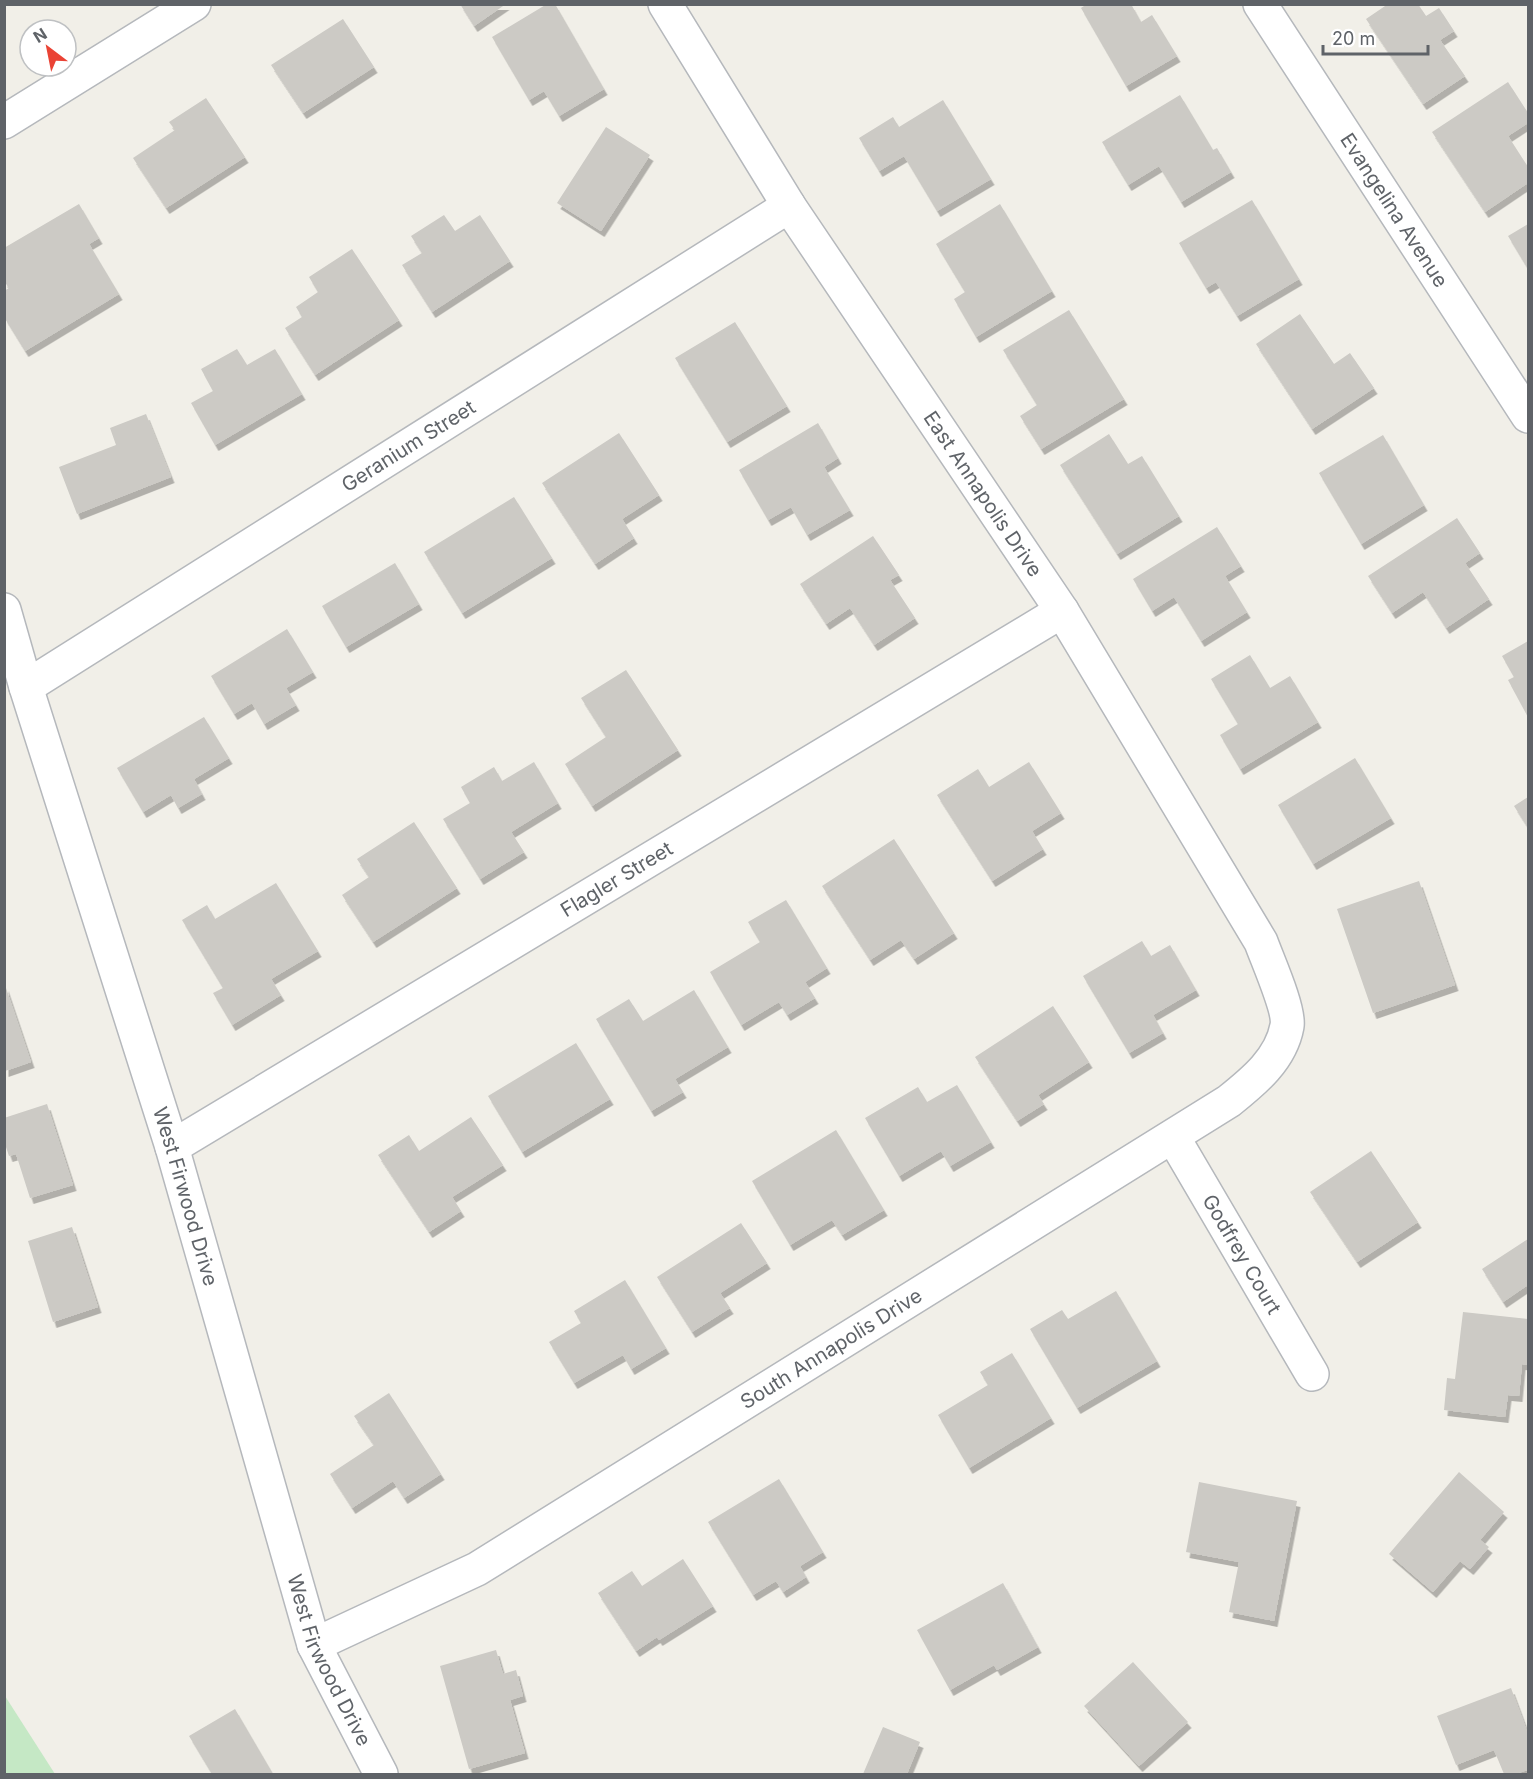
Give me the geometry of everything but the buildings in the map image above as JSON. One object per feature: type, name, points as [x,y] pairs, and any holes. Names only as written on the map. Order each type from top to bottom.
[{"type":"street","points":[[4,122],[194,4]]},
{"type":"street","name":"East Annapolis Drive","points":[[665,4],[789,206],[1062,611],[1261,942],[1281,995]]},
{"type":"street","name":"Evangelina Avenue","points":[[1260,4],[1528,416]]},
{"type":"street","name":"Geranium Street","points":[[26,687],[789,206]]},
{"type":"street","name":"West Firwood Drive","points":[[4,610],[26,687],[172,1147],[314,1645],[381,1774]]},
{"type":"street","name":"Flagler Street","points":[[172,1147],[1062,611]]},
{"type":"street","name":"South Annapolis Drive","points":[[314,1645],[477,1569],[1229,1101],[1256,1079],[1277,1055],[1288,1024],[1281,995]]},
{"type":"street","name":"Godfrey Court","points":[[1173,1137],[1312,1374]]},
{"type":"green space","points":[[5,1696],[55,1774],[5,1774]]}]
